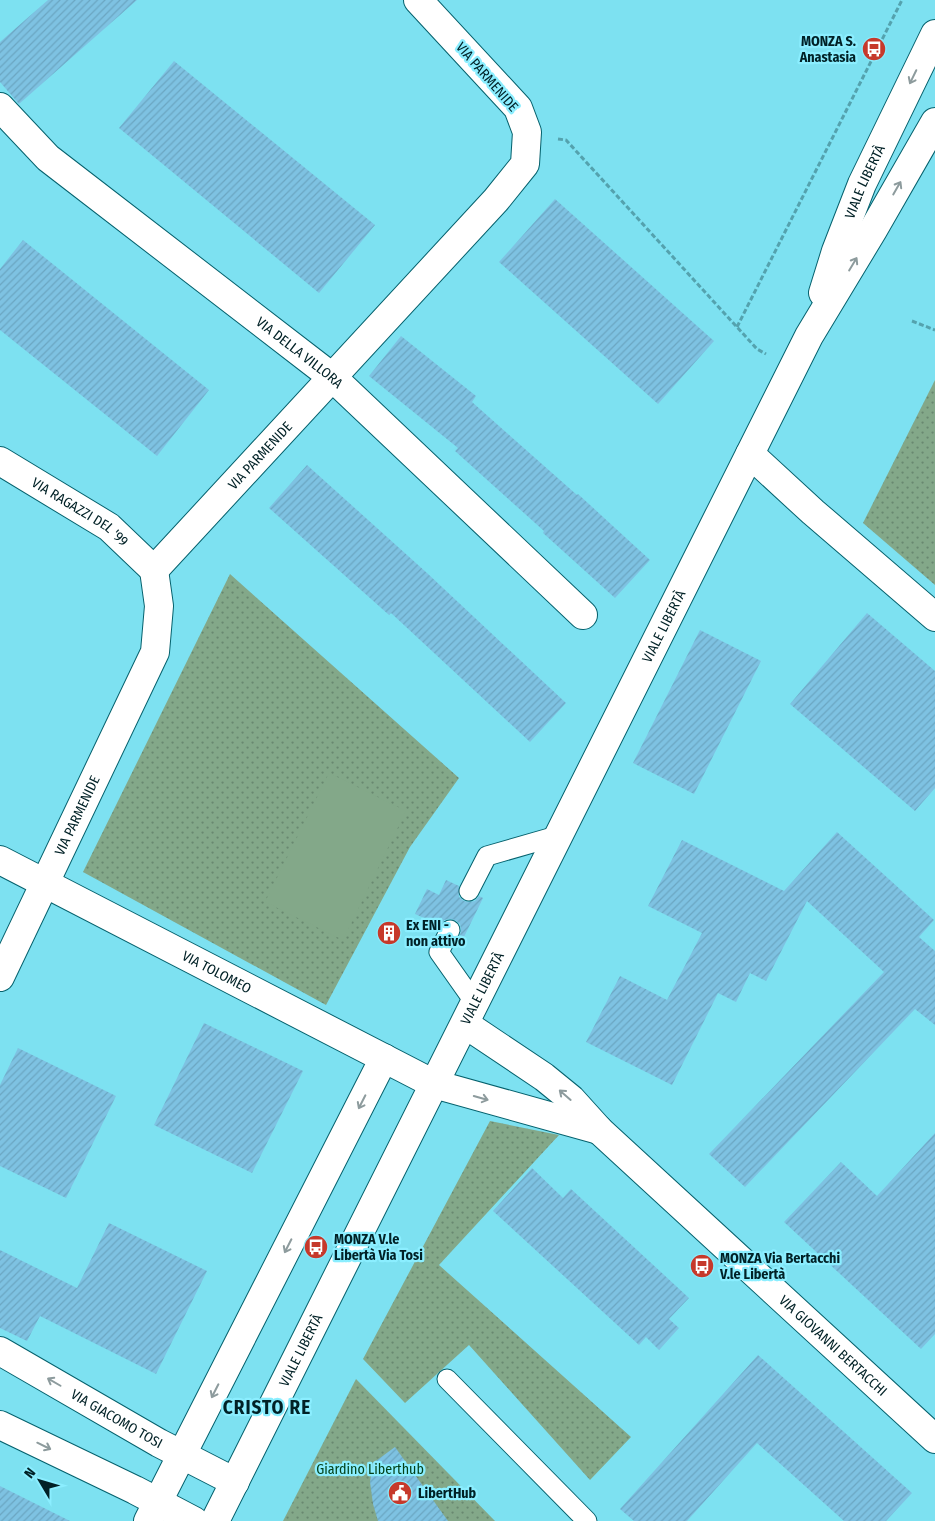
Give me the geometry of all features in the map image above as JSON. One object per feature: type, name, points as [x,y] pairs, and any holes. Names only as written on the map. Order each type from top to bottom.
[{"type":"street","name":"VIA PARMENIDE","points":[[0,977],[155,652],[160,606],[154,570],[496,200],[525,164],[527,132],[518,108],[418,0]]},
{"type":"street","name":"VIALE LIBERTÀ","points":[[809,336],[836,251],[862,184],[935,34]]},
{"type":"street","name":"VIA DELLA VILLORA","points":[[0,107],[48,158],[332,377],[583,615]]},
{"type":"street","name":"VIALE LIBERTÀ","points":[[215,1521],[809,336],[935,122]]},
{"type":"street","points":[[750,454],[813,512],[935,617]]},
{"type":"street","name":"VIA RAGAZZI DEL '99","points":[[0,461],[109,526],[154,570]]},
{"type":"street","name":"VIA TOLOMEO","points":[[0,860],[434,1084]]},
{"type":"street","name":"VIA GIOVANNI BERTACCHI","points":[[470,1014],[571,1099],[599,1130],[935,1440]]},
{"type":"street","points":[[153,1511],[384,1058]]},
{"type":"street","name":"VIA GIOVANNI BERTACCHI","points":[[434,1084],[599,1130]]},
{"type":"street","name":"VIA GIACOMO TOSI","points":[[0,1351],[182,1455],[235,1482]]},
{"type":"street","points":[[0,1425],[153,1511],[194,1521]]},
{"type":"lane","points":[[469,891],[487,856],[560,835]]},
{"type":"lane","points":[[450,930],[438,952],[470,1014]]},
{"type":"lane","points":[[447,1379],[587,1521]]},
{"type":"path","points":[[737,327],[902,0]]},
{"type":"path","points":[[527,132],[566,140],[757,349],[794,368]]},
{"type":"path","points":[[912,321],[935,330]]},
{"type":"green space","points":[[935,380],[935,585],[863,523]]},
{"type":"green space","points":[[230,574],[459,778],[410,847],[326,1005],[83,872]]},
{"type":"green space","points":[[329,773],[406,811],[343,940],[265,902]]},
{"type":"green space","points":[[490,1121],[559,1135],[439,1265],[631,1437],[590,1480],[469,1345],[405,1403],[363,1359]]},
{"type":"green space","name":"Giardino Liberthub","points":[[356,1379],[495,1521],[283,1521]]},
{"type":"building","points":[[48,0],[137,0],[19,104],[0,82],[0,42]]},
{"type":"building","points":[[174,61],[375,225],[319,293],[119,128]]},
{"type":"building","points":[[555,199],[714,341],[658,404],[499,262]]},
{"type":"building","points":[[23,240],[209,390],[157,456],[0,330],[0,269]]},
{"type":"building","points":[[401,336],[476,396],[472,402],[578,494],[650,560],[615,598],[455,451],[458,448],[369,376]]},
{"type":"building","points":[[307,465],[427,573],[566,703],[530,742],[391,613],[389,615],[269,508]]},
{"type":"building","points":[[867,613],[935,671],[935,788],[915,811],[790,704]]},
{"type":"building","points":[[700,630],[761,661],[694,794],[633,763]]},
{"type":"building","points":[[837,832],[934,920],[919,937],[935,951],[935,1025],[915,1009],[745,1187],[709,1154],[884,972],[807,901],[766,981],[750,973],[736,1002],[718,993],[672,1085],[586,1042],[620,976],[667,1000],[702,933],[648,906],[682,840],[784,891]]},
{"type":"building","points":[[446,880],[459,886],[459,897],[464,901],[475,901],[479,896],[483,898],[464,937],[460,935],[460,924],[455,920],[444,920],[440,925],[415,914],[427,889],[439,895]]},
{"type":"building","points":[[204,1023],[303,1071],[252,1173],[154,1125]]},
{"type":"building","points":[[18,1048],[116,1096],[66,1198],[0,1166],[0,1085]]},
{"type":"building","points":[[935,1133],[935,1334],[921,1349],[784,1222],[841,1162],[877,1196]]},
{"type":"building","points":[[532,1168],[563,1198],[571,1189],[689,1298],[669,1319],[679,1328],[659,1350],[646,1337],[639,1345],[493,1211]]},
{"type":"building","points":[[109,1223],[207,1271],[156,1374],[40,1316],[27,1341],[0,1328],[0,1250],[77,1288]]},
{"type":"building","points":[[758,1355],[912,1493],[886,1521],[844,1521],[757,1443],[687,1521],[634,1521],[620,1509]]},
{"type":"building","name":"LibertHub","points":[[395,1447],[448,1521],[378,1521],[370,1482],[373,1463]]},
{"type":"building","points":[[0,1486],[70,1521],[0,1521]]},
{"type":"place","name":"MONZA S. Anastasia","points":[[874,49]]},
{"type":"place","name":"Ex ENI - non attivo","points":[[389,933]]},
{"type":"place","name":"MONZA V.le Libertà Via Tosi","points":[[316,1247]]},
{"type":"place","name":"MONZA Via Bertacchi V.le Libertà","points":[[702,1266]]},
{"type":"place","name":"LibertHub","points":[[400,1493]]},
{"type":"district","name":"CRISTO RE","points":[[267,1407]]}]
